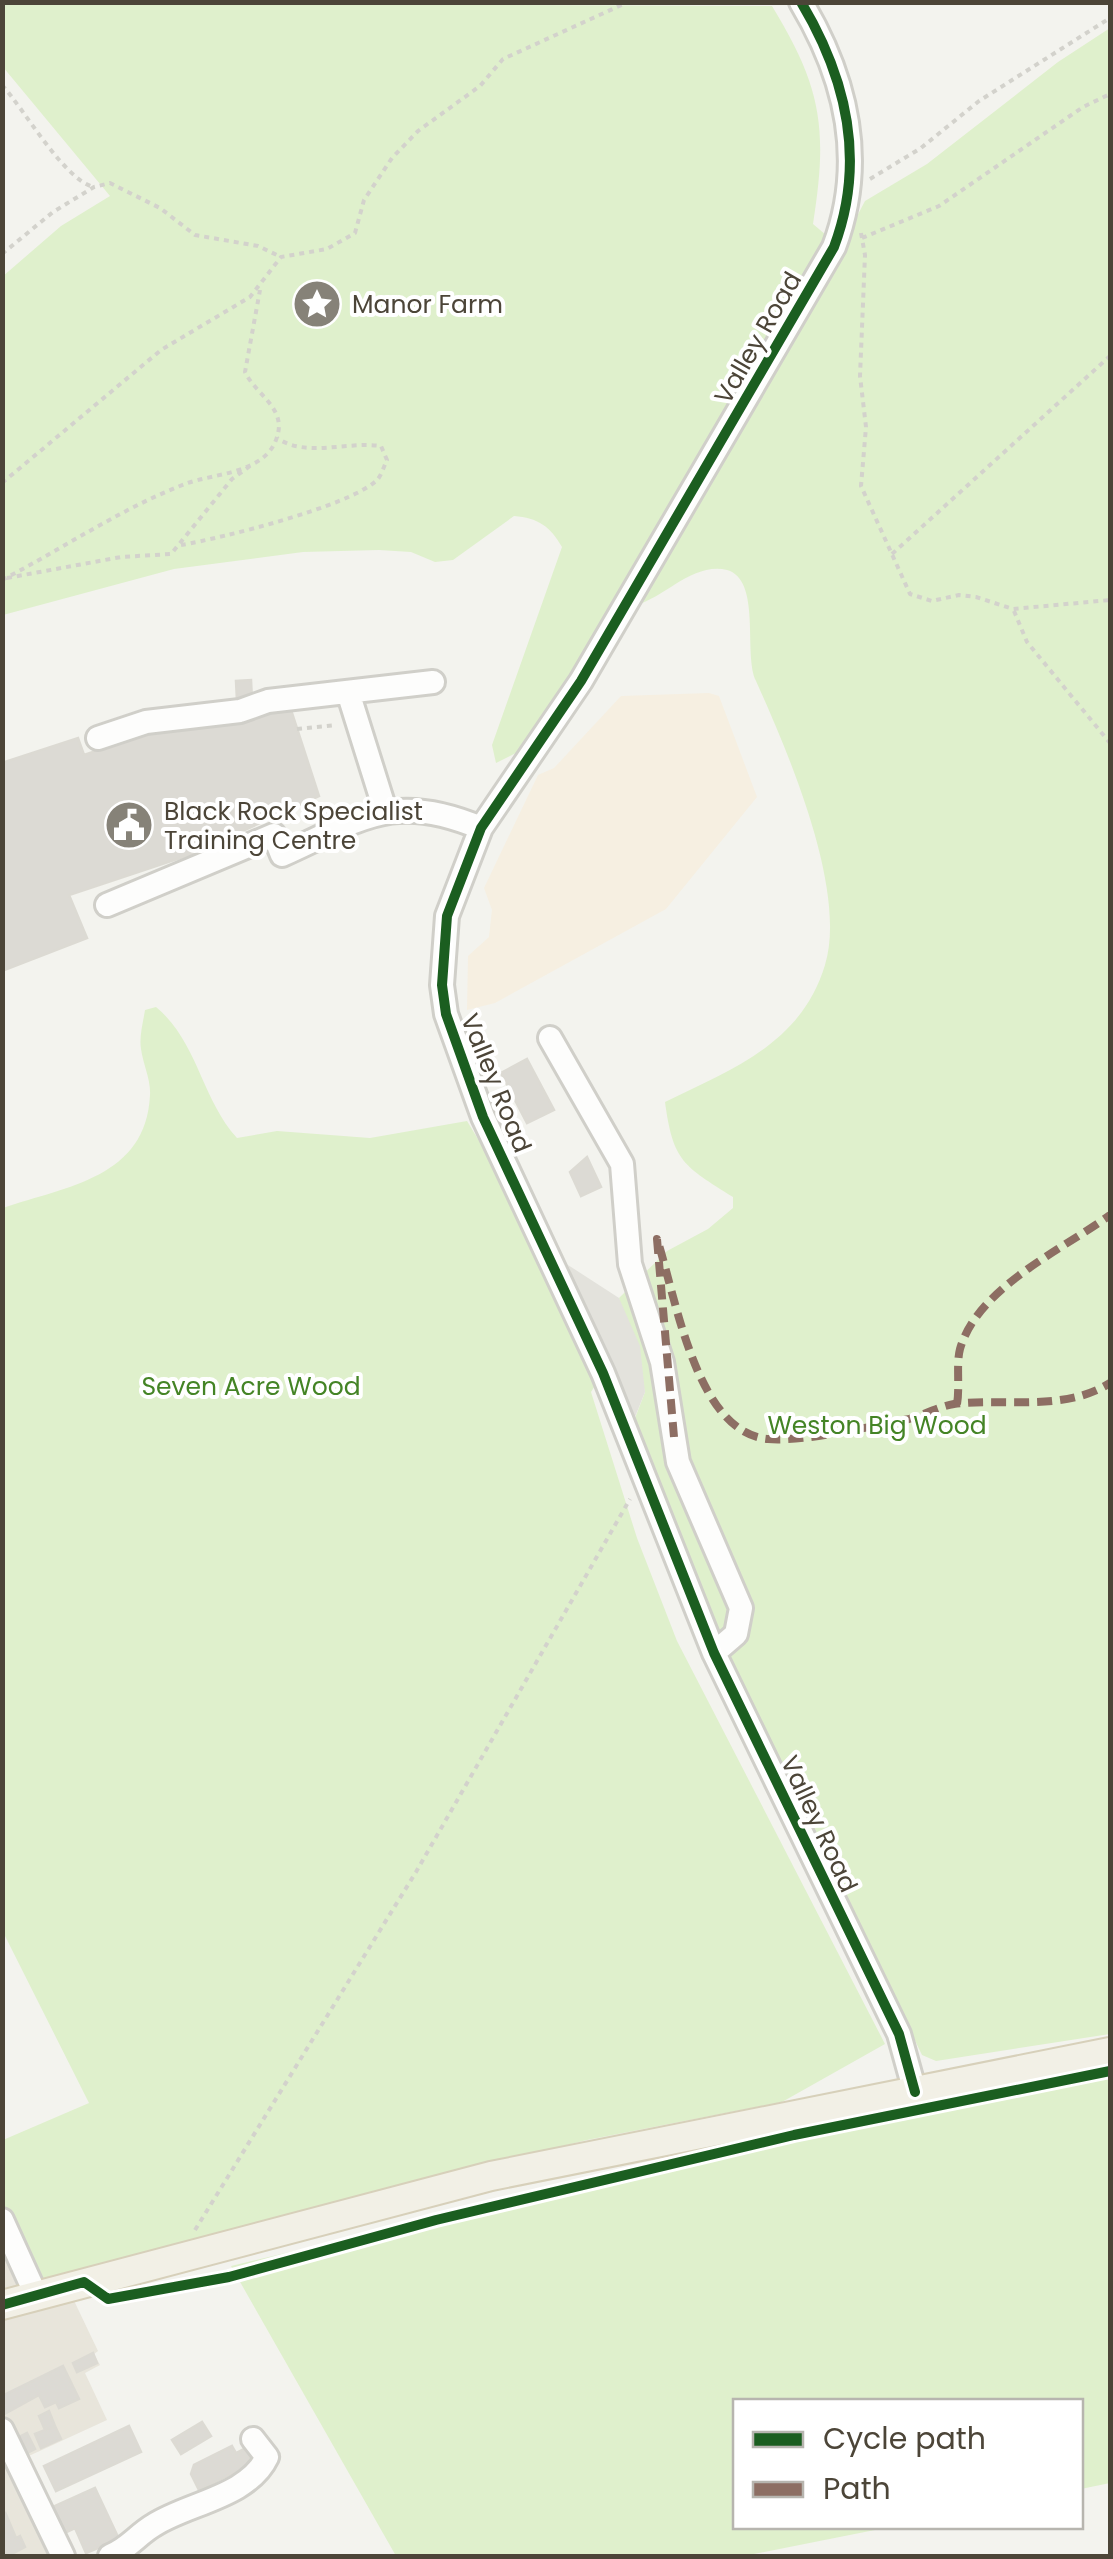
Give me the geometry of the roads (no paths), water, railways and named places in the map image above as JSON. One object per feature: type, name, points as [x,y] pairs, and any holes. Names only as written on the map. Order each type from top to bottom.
[{"type":"main road","points":[[2,2305],[491,2176],[1110,2052]]},
{"type":"street","name":"Valley Road","points":[[801,2],[832,59],[845,103],[852,200],[834,247],[582,681],[514,774],[481,828],[446,916],[442,984],[446,1014],[484,1117],[587,1338],[714,1653],[899,2034],[915,2092]]},
{"type":"street","points":[[98,738],[146,722],[433,682]]},
{"type":"street","points":[[348,692],[385,810]]},
{"type":"street","points":[[107,905],[274,835],[282,855],[385,810],[436,811],[481,828]]},
{"type":"street","points":[[550,1038],[622,1164],[630,1264],[662,1362],[678,1462],[740,1608],[736,1634],[714,1653]]},
{"type":"street","points":[[2,2220],[36,2295]]},
{"type":"street","points":[[2,2430],[63,2556]]},
{"type":"street","points":[[110,2556],[131,2547],[151,2526],[240,2486],[261,2470],[267,2458],[253,2439]]},
{"type":"place","name":"Manor Farm","points":[[317,304]]},
{"type":"place","name":"Black Rock Specialist Training Centre","points":[[129,825]]},
{"type":"park label","name":"Seven Acre Wood","points":[[251,1386]]},
{"type":"park label","name":"Weston Big Wood","points":[[877,1425]]}]
